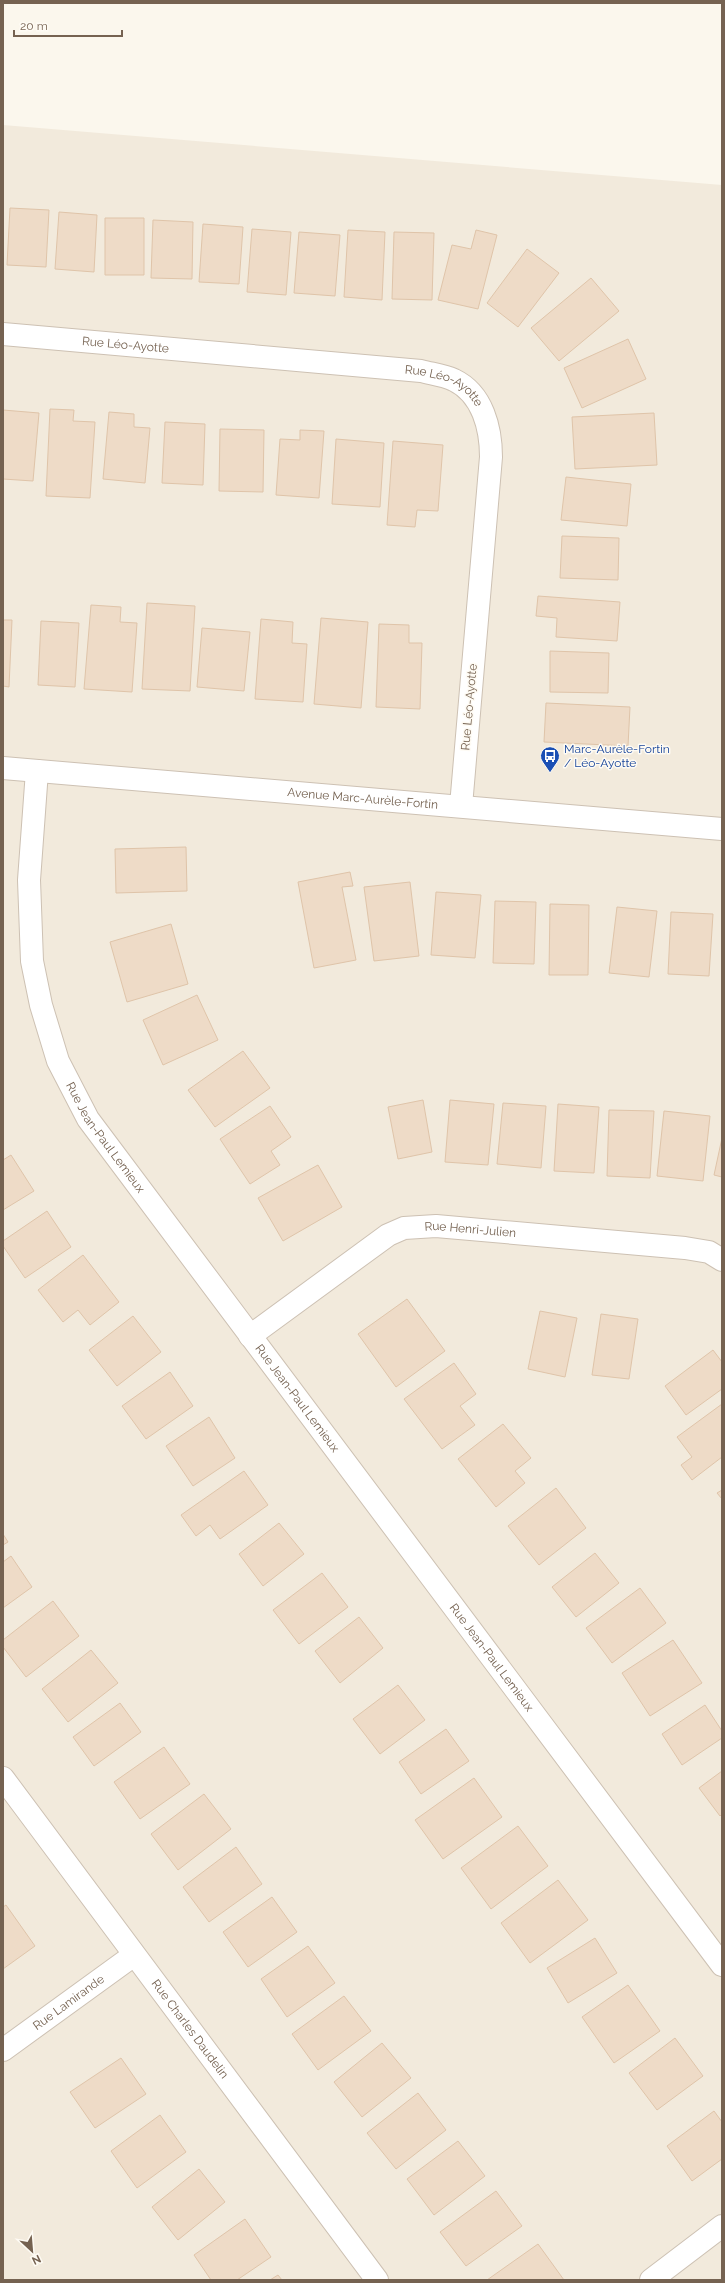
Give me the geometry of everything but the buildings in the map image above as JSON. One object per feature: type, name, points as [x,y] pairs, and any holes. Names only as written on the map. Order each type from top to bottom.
[{"type":"street","name":"Rue Léo-Ayotte","points":[[3,334],[421,371],[445,376],[466,388],[485,417],[491,440],[491,457],[460,806]]},
{"type":"street","name":"Avenue Marc-Aurèle-Fortin","points":[[3,768],[460,806],[722,830]]},
{"type":"street","name":"Rue Jean-Paul Lemieux","points":[[37,772],[30,853],[30,938],[38,990],[58,1062],[88,1119],[722,1965]]},
{"type":"street","name":"Rue Henri-Julien","points":[[250,1336],[377,1241],[404,1228],[436,1226],[685,1248],[709,1252],[722,1260]]},
{"type":"street","name":"Rue Charles Daudelin","points":[[3,1778],[377,2280]]},
{"type":"street","name":"Rue Lamirande","points":[[3,2050],[134,1955]]},
{"type":"street","points":[[651,2280],[722,2226]]},
{"type":"shaded area","points":[[3,125],[722,185],[722,2280],[3,2280]]},
{"type":"place","name":"Marc-Aurèle-Fortin / Léo-Ayotte","points":[[550,773]]}]
